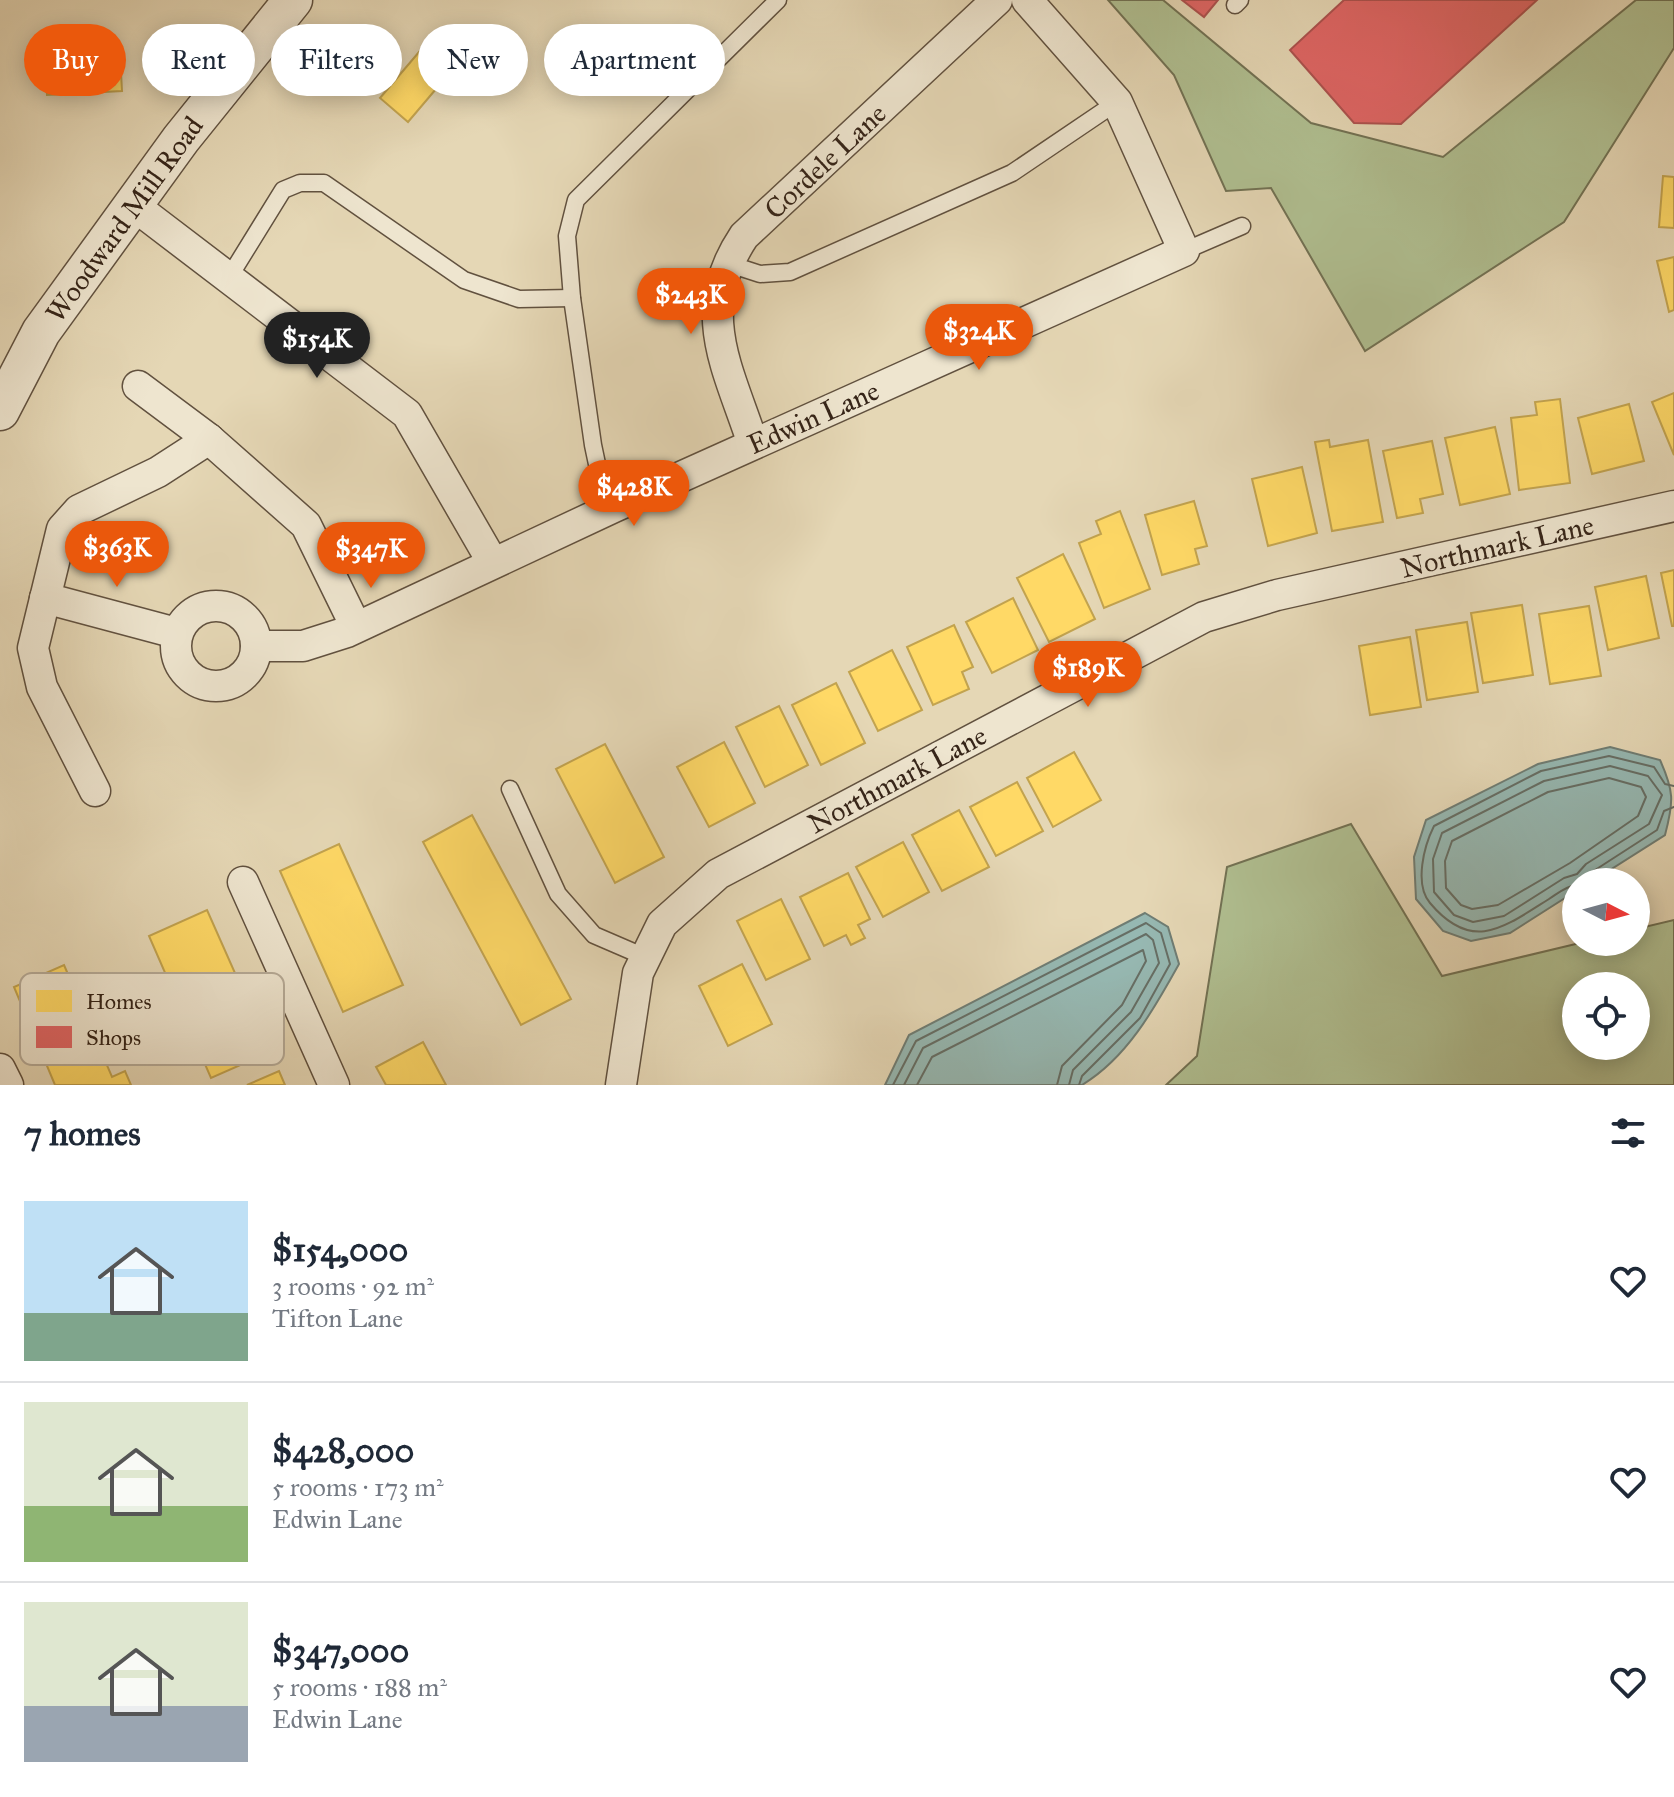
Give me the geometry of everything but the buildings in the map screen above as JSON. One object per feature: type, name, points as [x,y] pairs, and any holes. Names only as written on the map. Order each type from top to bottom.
[{"type":"street","name":"Woodward Mill Road","points":[[0,411],[41,332],[133,205],[293,0]]},
{"type":"street","name":"Cordele Lane","points":[[753,444],[717,332],[718,289],[726,263],[744,236],[997,0]]},
{"type":"street","points":[[1027,0],[1117,102],[1184,251]]},
{"type":"street","points":[[133,205],[407,414],[493,563]]},
{"type":"street","name":"Edwin Lane","points":[[256,646],[303,646],[356,627],[614,507],[1184,251]]},
{"type":"street","points":[[138,386],[209,439],[306,525],[356,627]]},
{"type":"street","points":[[95,791],[42,687],[33,648],[62,529],[79,510],[158,472],[209,439]]},
{"type":"street","name":"Northmark Lane","points":[[621,1085],[638,973],[645,957],[662,924],[718,874],[1204,617],[1277,595],[1674,506]]},
{"type":"street","points":[[45,598],[176,633]]},
{"type":"street","points":[[226,607],[248,621],[256,646],[248,671],[227,685],[214,686],[190,676],[182,666],[176,633],[200,609],[226,607]]},
{"type":"street","points":[[243,882],[284,973]]},
{"type":"street","points":[[284,973],[334,1085]]},
{"type":"street","points":[[0,1069],[8,1085]]},
{"type":"lane","points":[[614,507],[601,483],[593,445],[572,298],[567,236],[576,200],[778,0]]},
{"type":"lane","points":[[726,263],[760,274],[790,272],[1012,173],[1117,102]]},
{"type":"lane","points":[[228,279],[283,190],[324,183],[464,280],[519,299],[572,298]]},
{"type":"lane","points":[[1184,251],[1242,226]]},
{"type":"lane","points":[[510,789],[558,894],[594,935],[645,957]]},
{"type":"green space","points":[[1108,0],[1163,0],[1311,123],[1443,157],[1636,0],[1674,0],[1674,48],[1564,222],[1365,351],[1271,188],[1226,191],[1174,75]]},
{"type":"green space","points":[[1351,824],[1442,976],[1562,947],[1562,956],[1650,956],[1650,926],[1674,920],[1674,1085],[1166,1085],[1197,1056],[1227,867]]},
{"type":"water","points":[[1610,747],[1660,760],[1671,796],[1665,835],[1613,868],[1562,868],[1562,900],[1510,933],[1471,941],[1443,931],[1416,899],[1414,857],[1426,820],[1538,764]]},
{"type":"water","points":[[1145,913],[1168,927],[1179,964],[1126,1047],[1082,1085],[885,1085],[909,1035]]}]
